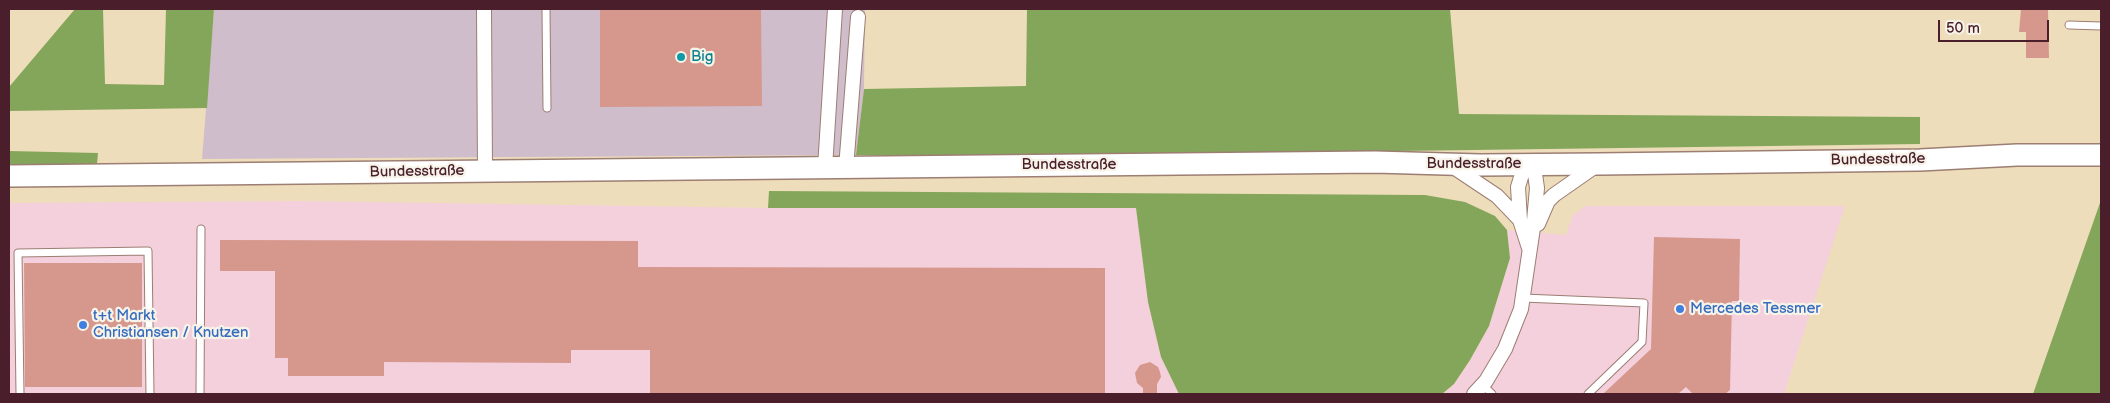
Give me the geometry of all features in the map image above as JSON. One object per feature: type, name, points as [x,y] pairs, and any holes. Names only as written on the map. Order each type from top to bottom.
[{"type":"main road","name":"Bundesstraße","points":[[9,176],[1365,162],[1599,164],[1920,160],[2017,155],[2101,155]]},
{"type":"street","points":[[484,9],[485,172]]},
{"type":"street","points":[[825,168],[835,9]]},
{"type":"street","points":[[846,168],[858,17]]},
{"type":"street","points":[[1450,164],[1497,196],[1520,220]]},
{"type":"street","points":[[1483,391],[1512,334],[1523,298],[1537,188],[1535,174],[1529,164],[1522,174],[1518,187],[1520,220],[1529,248]]},
{"type":"street","points":[[1529,248],[1548,201],[1563,187],[1599,164]]},
{"type":"lane","points":[[546,9],[547,108]]},
{"type":"lane","points":[[2069,25],[2101,26]]},
{"type":"lane","points":[[200,394],[201,229]]},
{"type":"lane","points":[[20,394],[18,252],[148,251],[150,394]]},
{"type":"lane","points":[[1523,298],[1644,303],[1642,342],[1588,394]]},
{"type":"shaded area","points":[[214,9],[865,9],[864,89],[856,155],[202,159]]},
{"type":"shaded area","points":[[300,201],[768,208],[1136,207],[1148,302],[1161,357],[1179,394],[9,394],[9,203]]},
{"type":"shaded area","points":[[1586,206],[1845,206],[1784,394],[1442,394],[1454,384],[1489,326],[1510,258],[1507,230],[1566,235],[1573,215]]},
{"type":"green space","points":[[75,9],[103,9],[105,84],[164,85],[166,9],[214,9],[207,108],[9,111],[9,87]]},
{"type":"green space","points":[[1027,9],[1450,9],[1459,114],[1920,117],[1920,144],[1026,156],[856,155],[864,89],[1026,86]]},
{"type":"green space","points":[[9,151],[98,153],[97,164],[9,164]]},
{"type":"green space","points":[[769,191],[1425,195],[1465,202],[1495,216],[1507,230],[1510,258],[1489,326],[1454,384],[1442,394],[1179,394],[1161,357],[1148,302],[1136,208],[768,208]]},
{"type":"green space","points":[[2101,200],[2101,394],[2033,394]]},
{"type":"building","name":"Big","points":[[600,9],[761,9],[762,106],[600,107]]},
{"type":"building","points":[[2021,9],[2048,9],[2049,58],[2026,58],[2026,32],[2019,32]]},
{"type":"building","name":"Mercedes Tessmer","points":[[1654,237],[1740,239],[1739,301],[1732,301],[1730,390],[1725,394],[1693,394],[1686,387],[1678,394],[1603,394],[1651,349]]},
{"type":"building","points":[[220,240],[638,241],[638,267],[1105,268],[1105,394],[650,394],[650,350],[571,350],[571,363],[384,362],[384,376],[288,376],[288,358],[275,358],[275,271],[220,271]]},
{"type":"building","name":"t+t Markt Christiansen / Knutzen","points":[[24,263],[142,263],[142,387],[25,387]]},
{"type":"building","points":[[1150,362],[1158,367],[1161,377],[1157,384],[1157,394],[1143,394],[1143,388],[1137,383],[1135,373],[1140,365]]},
{"type":"place","name":"Big","points":[[681,57]]},
{"type":"place","name":"Mercedes Tessmer","points":[[1680,309]]},
{"type":"place","name":"t+t Markt Christiansen / Knutzen","points":[[83,325]]}]
